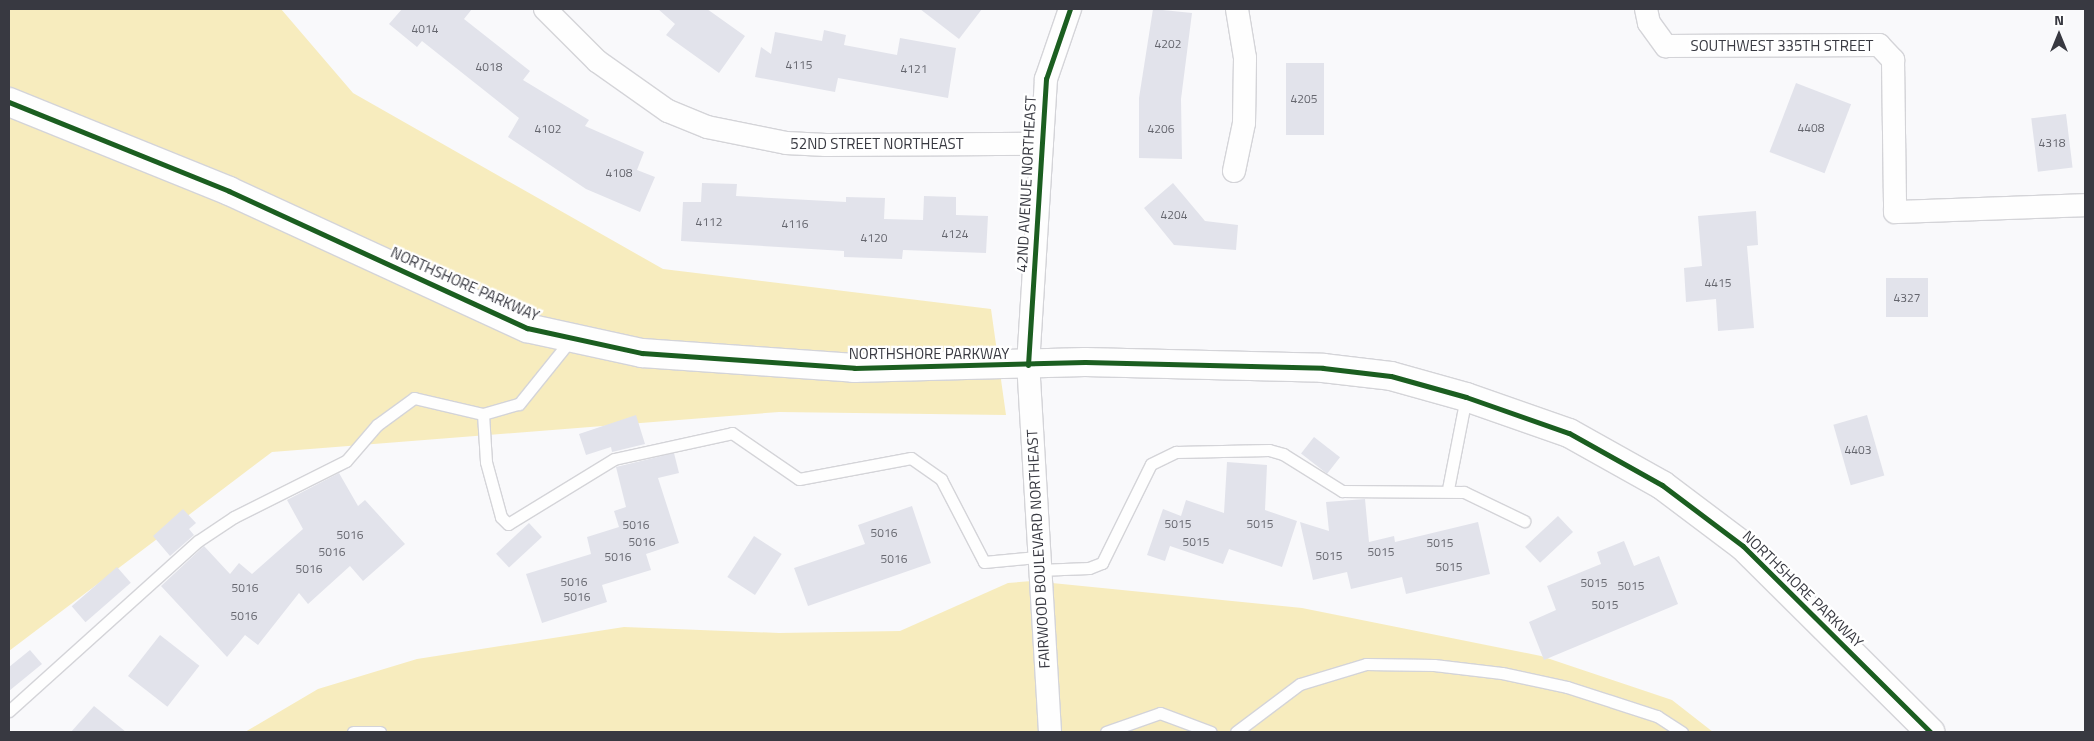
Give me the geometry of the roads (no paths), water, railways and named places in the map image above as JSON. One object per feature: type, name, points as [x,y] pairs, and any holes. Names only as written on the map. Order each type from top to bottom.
[{"type":"street","name":"52ND STREET NORTHEAST","points":[[545,9],[597,61],[668,111],[707,128],[794,144],[1042,144]]},
{"type":"street","name":"42ND AVENUE NORTHEAST","points":[[1028,365],[1046,79],[1070,9]]},
{"type":"street","points":[[1234,171],[1245,104],[1245,58],[1237,9]]},
{"type":"street","name":"SOUTHWEST 335TH STREET","points":[[1646,9],[1649,23],[1666,46],[1879,45],[1893,60],[1895,212],[2085,205]]},
{"type":"street","name":"NORTHSHORE PARKWAY","points":[[9,102],[220,187],[527,328],[642,353],[854,368],[1028,365],[1323,368],[1391,376],[1466,397],[1569,433],[1662,485],[1743,546],[1930,732]]},
{"type":"street","name":"FAIRWOOD BOULEVARD NORTHEAST","points":[[1028,365],[1038,564],[1050,732]]},
{"type":"lane","points":[[9,711],[198,541],[234,517],[346,461],[377,425],[414,398],[483,414],[519,404],[573,337]]},
{"type":"lane","points":[[1448,489],[1466,397]]},
{"type":"lane","points":[[483,414],[486,462],[501,517],[508,524],[614,459],[732,433],[799,479],[911,458],[940,479],[984,562],[1089,568],[1102,563],[1151,464],[1176,452],[1269,450],[1283,454],[1342,491],[1448,489],[1464,492],[1524,521]]},
{"type":"lane","points":[[1236,732],[1300,684],[1366,664],[1434,665],[1502,673],[1567,687],[1656,716],[1682,732]]},
{"type":"lane","points":[[1106,732],[1160,713],[1212,732]]},
{"type":"lane","points":[[353,732],[380,732]]}]
